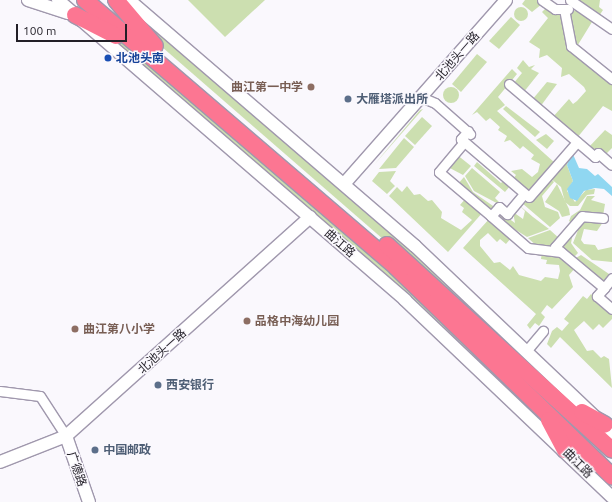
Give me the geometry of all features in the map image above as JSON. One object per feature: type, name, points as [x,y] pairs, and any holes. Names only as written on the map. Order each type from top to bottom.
[{"type":"highway","name":"曲江路","points":[[85,0],[152,51],[404,260],[560,400],[612,450]]},
{"type":"highway","name":"曲江路","points":[[101,0],[152,51],[396,267],[541,405],[612,476]]},
{"type":"highway","points":[[116,0],[152,51]]},
{"type":"highway","points":[[75,16],[152,51]]},
{"type":"highway","points":[[560,400],[608,429]]},
{"type":"highway","points":[[541,405],[566,450]]},
{"type":"main road","points":[[28,0],[75,16]]},
{"type":"main road","name":"曲江路","points":[[58,0],[310,217],[447,338],[566,450],[612,497]]},
{"type":"main road","points":[[129,0],[344,184],[527,350],[608,429]]},
{"type":"main road","name":"北池头一路","points":[[344,184],[506,0]]},
{"type":"main road","name":"北池头一路","points":[[0,462],[66,436],[310,217]]},
{"type":"main road","name":"广德路","points":[[66,436],[89,502]]},
{"type":"street","points":[[542,0],[554,9],[564,9],[573,2],[612,29]]},
{"type":"street","points":[[564,9],[568,38],[574,49],[612,79]]},
{"type":"street","points":[[509,84],[594,157],[598,153],[612,165]]},
{"type":"street","points":[[421,97],[435,103],[469,132],[461,139],[529,197],[577,142]]},
{"type":"street","points":[[464,142],[439,172],[528,248],[562,252]]},
{"type":"street","points":[[491,216],[499,207],[507,214],[524,194]]},
{"type":"street","points":[[603,218],[582,216],[556,247],[604,288]]},
{"type":"street","points":[[612,278],[597,296],[612,309]]},
{"type":"street","points":[[527,350],[544,331]]},
{"type":"street","points":[[0,391],[40,396],[66,436]]},
{"type":"green space","points":[[188,0],[265,0],[225,37]]},
{"type":"green space","points":[[525,0],[537,0],[542,4],[532,12],[522,4]]},
{"type":"green space","points":[[575,0],[600,0],[599,7],[603,10],[599,16]]},
{"type":"green space","points":[[518,7],[524,7],[528,11],[528,17],[524,21],[518,21],[514,17],[514,11]]},
{"type":"green space","points":[[546,8],[561,13],[565,37],[612,82],[612,111],[603,106],[577,138],[552,118],[569,99],[573,104],[577,101],[586,91],[584,87],[569,74],[561,77],[562,68],[547,55],[539,58],[540,49],[529,42],[548,18],[542,12]]},
{"type":"green space","points":[[577,10],[612,33],[612,35],[592,22],[576,48],[569,12]]},
{"type":"green space","points":[[137,14],[461,292],[567,399],[162,47]]},
{"type":"green space","points":[[511,17],[520,25],[499,49],[489,41]]},
{"type":"green space","points":[[117,39],[135,50],[346,231],[528,399],[544,422],[397,286],[115,43]]},
{"type":"green space","points":[[477,54],[487,62],[461,92],[452,84]]},
{"type":"green space","points":[[523,60],[529,67],[535,65],[531,69],[539,73],[523,93],[513,84],[522,73],[517,68]]},
{"type":"green space","points":[[512,69],[517,74],[498,97],[505,105],[497,111],[555,163],[529,194],[512,180],[516,175],[511,171],[522,169],[532,177],[538,172],[540,164],[531,159],[534,155],[523,146],[520,149],[510,140],[504,142],[507,136],[498,130],[500,127],[490,118],[486,121],[477,112],[472,115]]},
{"type":"green space","points":[[547,82],[557,84],[540,107],[532,100]]},
{"type":"green space","points":[[451,87],[458,92],[459,95],[454,102],[451,103],[444,98],[443,95],[448,88]]},
{"type":"green space","points":[[506,106],[540,132],[535,137],[503,109]]},
{"type":"green space","points":[[423,109],[374,165],[420,110]]},
{"type":"green space","points":[[422,117],[432,126],[415,145],[405,136]]},
{"type":"green space","points":[[605,130],[612,135],[612,148],[605,155],[588,148]]},
{"type":"green space","points":[[546,134],[554,141],[547,149],[536,140]]},
{"type":"green space","points":[[404,138],[414,147],[396,168],[379,169]]},
{"type":"green space","points":[[576,145],[567,165],[573,181],[567,191],[575,202],[586,190],[595,189],[594,194],[587,195],[578,206],[570,206],[565,202],[561,187],[550,178],[554,182],[542,196],[545,207],[558,212],[560,218],[550,227],[522,203],[525,199],[528,201]]},
{"type":"green space","points":[[456,154],[471,166],[463,175],[446,166]]},
{"type":"green space","points":[[477,162],[501,183],[504,180],[510,186],[505,192],[474,166]]},
{"type":"green space","points":[[472,168],[500,192],[495,198],[504,207],[474,191],[465,176]]},
{"type":"green space","points":[[396,171],[390,181],[395,186],[387,194],[372,181],[379,172]]},
{"type":"green space","points":[[464,177],[473,192],[496,208],[491,213],[457,185]]},
{"type":"green space","points":[[557,184],[569,209],[570,215],[562,217],[559,211],[545,202]]},
{"type":"green space","points":[[407,186],[414,195],[420,194],[428,201],[432,200],[442,212],[441,218],[461,230],[472,220],[462,212],[464,208],[460,205],[466,198],[483,212],[448,252],[389,196],[397,187],[402,192]]},
{"type":"green space","points":[[587,196],[595,196],[591,200],[605,204],[603,216],[582,213],[573,224],[569,221],[571,216],[580,210]]},
{"type":"green space","points":[[519,205],[549,229],[527,237],[494,216],[498,211],[515,223],[513,212],[523,219],[525,211]]},
{"type":"green space","points":[[490,218],[512,237],[506,244],[500,239],[497,242],[488,233],[480,240],[480,246],[494,263],[500,262],[510,270],[513,266],[519,275],[541,281],[545,277],[558,279],[560,271],[559,265],[546,264],[547,260],[541,259],[542,252],[561,254],[576,267],[569,275],[573,287],[552,309],[547,305],[541,313],[545,317],[539,326],[535,323],[530,329],[527,325],[536,314],[463,248]]},
{"type":"green space","points":[[582,220],[603,222],[597,231],[584,229],[581,240],[584,244],[595,245],[598,250],[612,247],[612,262],[592,260],[573,243]]},
{"type":"green space","points":[[550,230],[560,239],[553,247],[539,248],[528,238]]},
{"type":"green space","points":[[573,233],[571,243],[578,253],[573,258],[559,246]]},
{"type":"green space","points":[[581,255],[612,276],[603,286],[574,259]]},
{"type":"green space","points":[[591,294],[612,313],[612,319],[603,328],[599,324],[593,330],[584,321],[574,330],[587,351],[593,350],[601,358],[604,356],[609,359],[612,388],[560,337],[551,348],[547,344],[552,331],[557,327],[562,331],[569,323],[564,319],[583,296],[587,299]]},
{"type":"water","points":[[572,152],[579,168],[587,169],[595,176],[598,174],[612,187],[612,196],[604,189],[595,188],[584,191],[577,201],[570,198],[567,189],[573,181],[567,165]]},
{"type":"place","name":"北池头南","points":[[108,58]]},
{"type":"place","name":"曲江第一中学","points":[[311,87]]},
{"type":"place","name":"大雁塔派出所","points":[[348,99]]},
{"type":"place","name":"品格中海幼儿园","points":[[247,321]]},
{"type":"place","name":"曲江第八小学","points":[[75,329]]},
{"type":"place","name":"西安银行","points":[[158,385]]},
{"type":"place","name":"中国邮政","points":[[95,450]]}]
